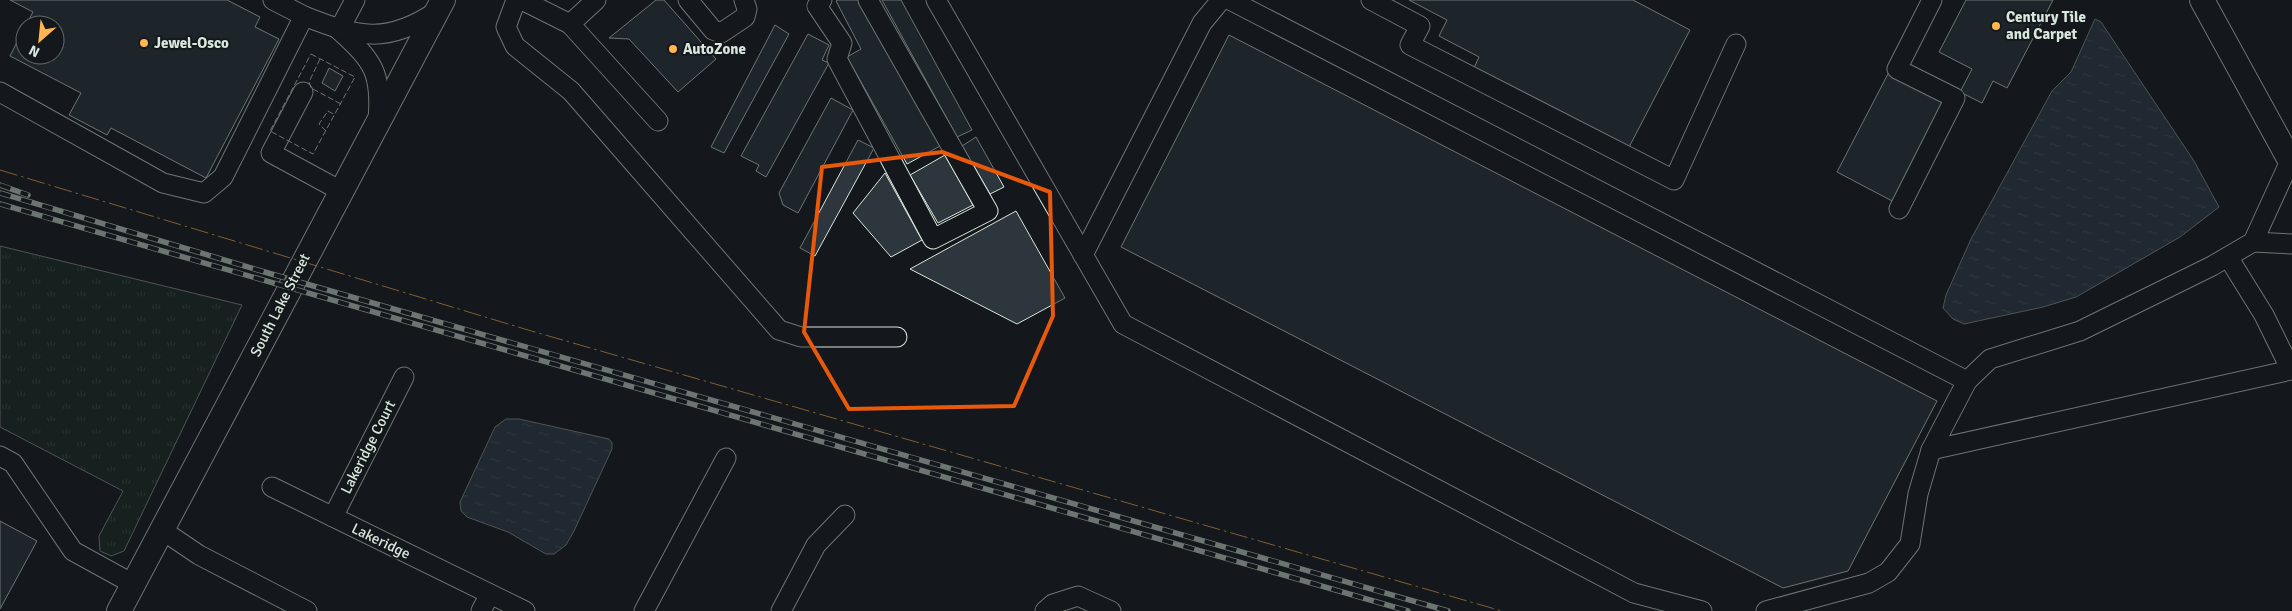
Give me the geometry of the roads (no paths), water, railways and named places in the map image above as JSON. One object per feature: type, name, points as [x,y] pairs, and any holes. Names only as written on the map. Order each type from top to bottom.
[{"type":"main road","points":[[2202,0],[2291,162]]},
{"type":"main road","name":"South Lake Street","points":[[119,611],[440,6]]},
{"type":"street","points":[[273,0],[299,9],[339,30],[367,56],[377,80],[379,100],[378,122]]},
{"type":"street","points":[[339,30],[355,0]]},
{"type":"street","points":[[516,0],[506,27],[515,46],[571,91],[779,330],[801,337],[898,337]]},
{"type":"street","points":[[522,0],[570,24],[658,121]]},
{"type":"street","points":[[570,24],[596,0]]},
{"type":"street","points":[[688,0],[713,30],[721,33],[745,17],[747,9],[744,0]]},
{"type":"street","points":[[822,0],[817,6],[842,43],[837,59],[933,239],[988,210],[868,0]]},
{"type":"street","points":[[936,0],[1123,324],[1634,592],[1702,611]]},
{"type":"street","points":[[1083,255],[1202,23],[1221,0]]},
{"type":"street","points":[[1230,0],[1967,381]]},
{"type":"street","points":[[1371,0],[1420,26],[1410,46],[1674,180],[1736,44]]},
{"type":"street","points":[[1899,209],[1955,98],[1897,69],[1932,0]]},
{"type":"street","points":[[339,30],[369,36],[386,35],[420,22],[440,6]]},
{"type":"street","points":[[0,92],[164,184],[204,193],[223,177],[299,9]]},
{"type":"street","points":[[303,92],[271,153],[341,191]]},
{"type":"street","points":[[1766,611],[1870,583],[1888,572],[1910,544],[1918,494],[1931,450],[1967,381],[1990,359],[2080,331],[2228,257],[2253,242],[2291,162]]},
{"type":"street","points":[[2253,242],[2292,244]]},
{"type":"street","points":[[1931,450],[2291,370],[2264,315],[2228,257]]},
{"type":"street","name":"Lakeridge Court","points":[[333,517],[404,376]]},
{"type":"street","points":[[0,456],[13,463],[73,551],[133,584]]},
{"type":"street","points":[[644,611],[726,458]]},
{"type":"street","name":"Lakeridge","points":[[272,487],[524,611]]},
{"type":"street","points":[[781,611],[816,545],[844,515]]},
{"type":"street","points":[[162,530],[199,555],[307,611]]},
{"type":"street","points":[[481,611],[490,594]]},
{"type":"street","points":[[1045,611],[1053,604],[1078,596],[1111,611]]},
{"type":"water","points":[[2095,19],[2101,22],[2194,161],[2219,207],[2180,237],[2076,297],[2043,307],[1964,324],[1953,319],[1943,308],[1946,295],[1971,239],[2052,91],[2071,72]]},
{"type":"water","points":[[506,419],[519,419],[609,439],[612,443],[612,449],[574,531],[566,545],[554,554],[546,554],[508,532],[467,517],[461,511],[460,502],[495,427]]},
{"type":"railway","points":[[0,185],[28,195]]},
{"type":"railway","points":[[0,193],[268,273],[1448,611]]},
{"type":"railway","points":[[0,204],[1408,611]]},
{"type":"place","name":"Century Tile and Carpet","points":[[1996,26]]},
{"type":"place","name":"Jewel-Osco","points":[[144,43]]},
{"type":"place","name":"AutoZone","points":[[673,49]]}]
